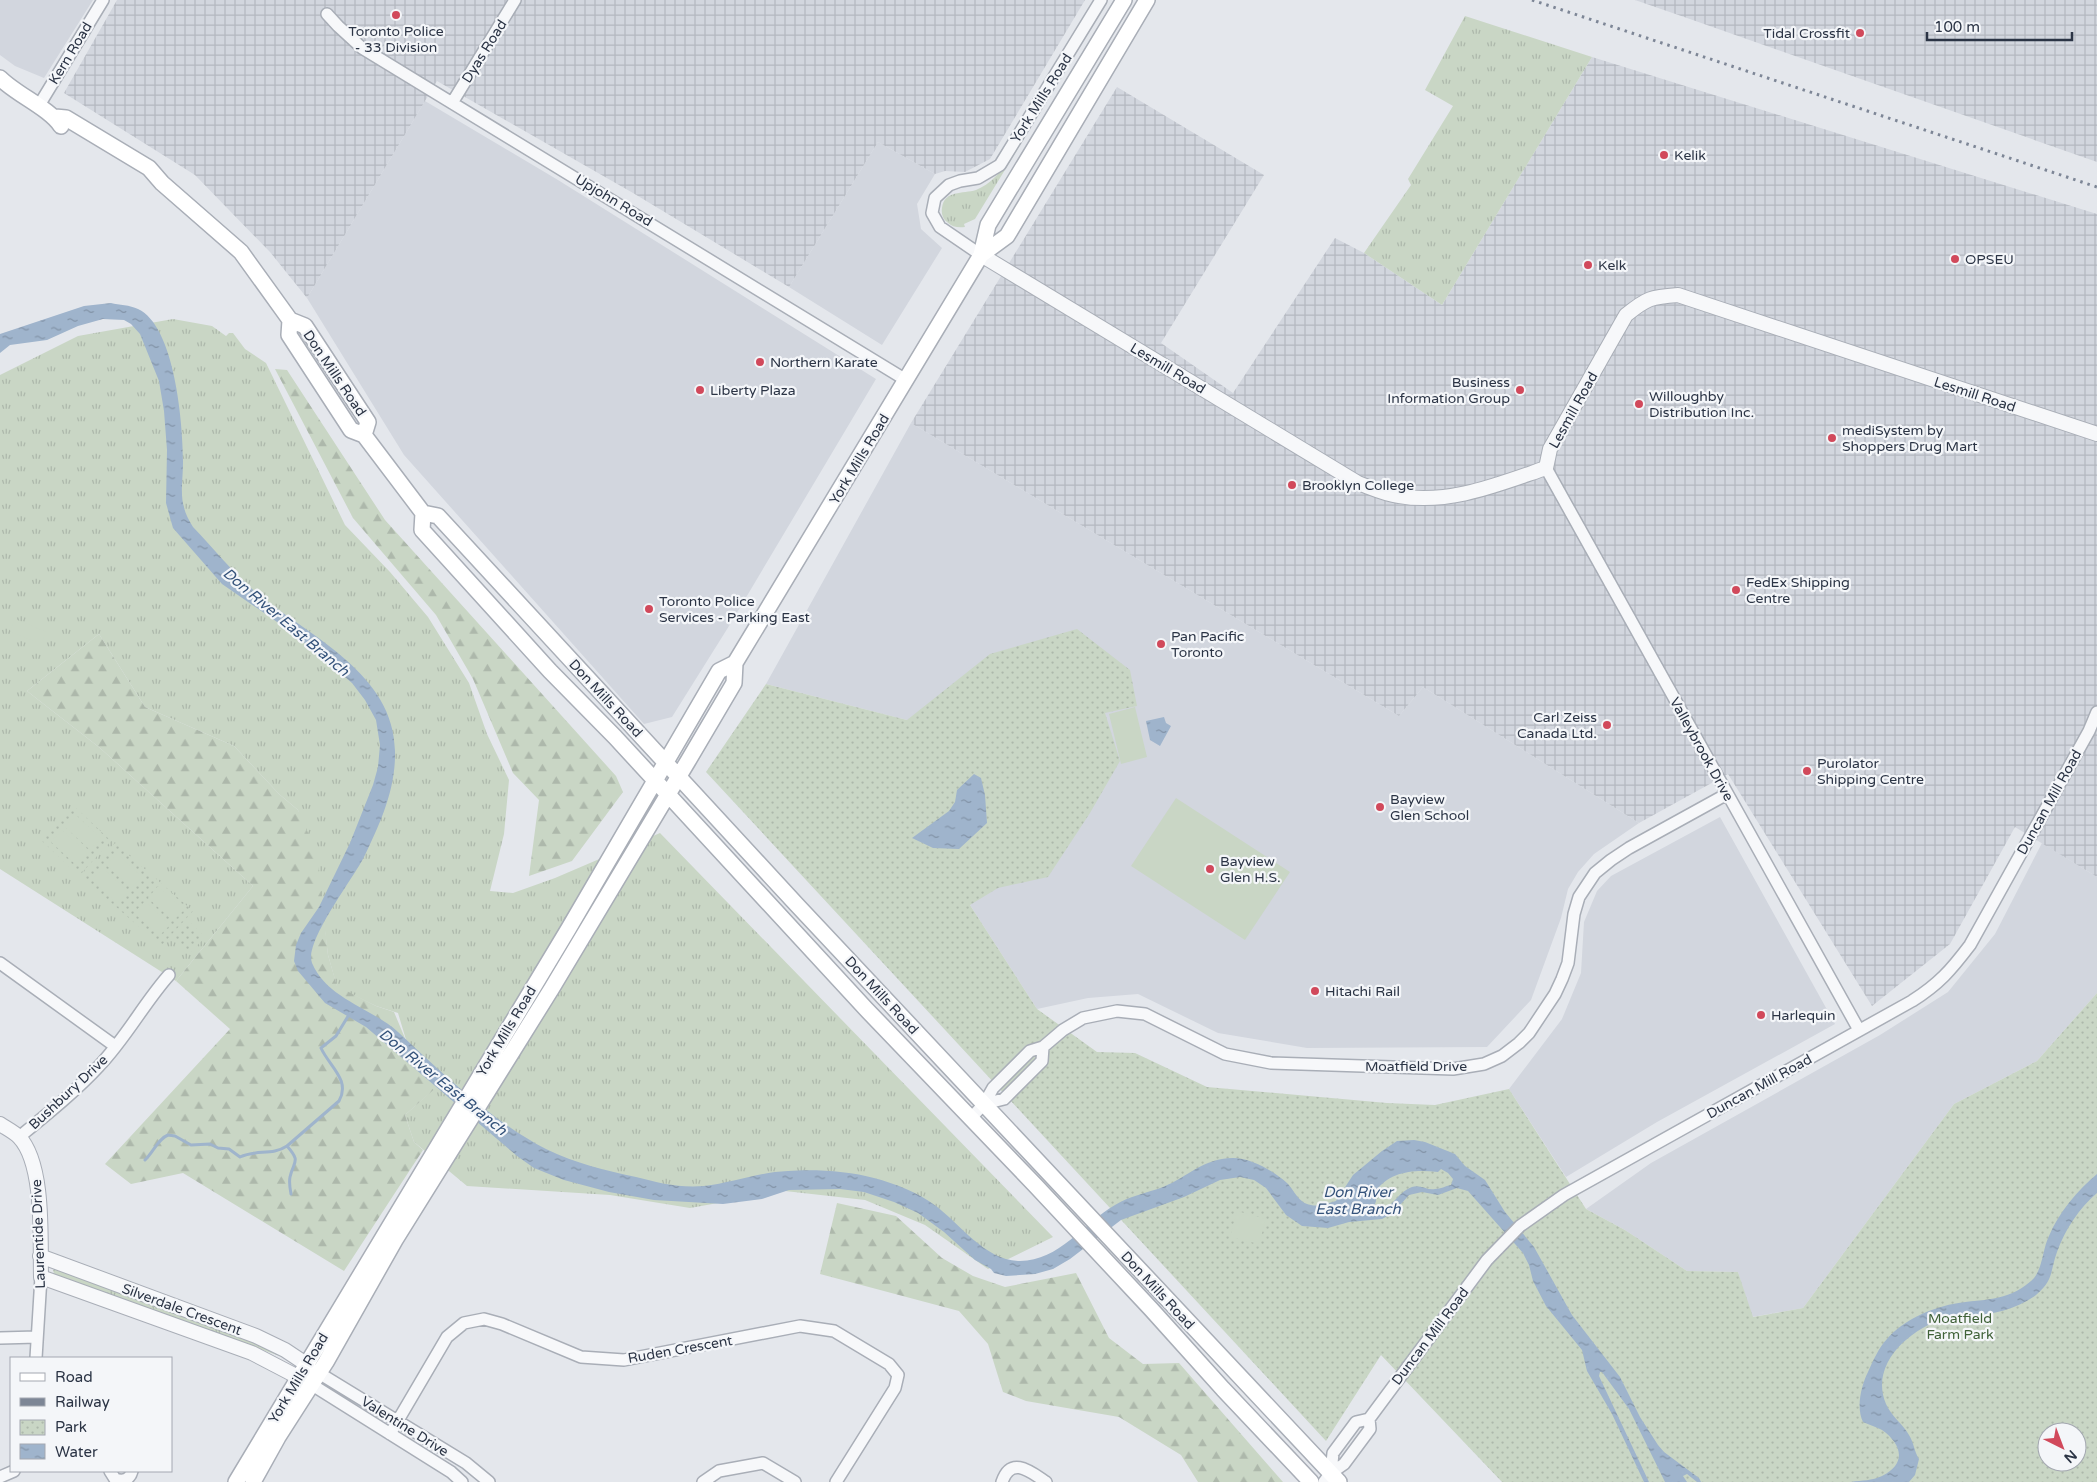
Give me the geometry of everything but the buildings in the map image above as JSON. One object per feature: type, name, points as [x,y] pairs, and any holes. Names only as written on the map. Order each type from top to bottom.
[{"type":"main road","name":"York Mills Road","points":[[253,1482],[278,1437],[316,1379],[396,1240],[440,1172],[734,683],[735,662],[981,255],[988,225],[1124,0]]},
{"type":"main road","name":"York Mills Road","points":[[981,255],[1007,236],[1147,0]]},
{"type":"main road","name":"Don Mills Road","points":[[2,81],[55,118],[66,118],[149,168],[162,183],[241,252],[290,320],[289,335],[350,430],[364,435],[423,513],[422,530],[550,671],[654,780],[866,1009],[1036,1185],[1311,1482]]},
{"type":"main road","name":"Don Mills Road","points":[[423,513],[438,516],[1331,1479]]},
{"type":"main road","points":[[461,572],[476,558]]},
{"type":"main road","points":[[533,651],[551,638]]},
{"type":"main road","name":"York Mills Road","points":[[236,1482],[569,928],[719,671],[735,662]]},
{"type":"street","name":"Kern Road","points":[[38,107],[103,0]]},
{"type":"street","name":"Dyas Road","points":[[452,103],[515,0]]},
{"type":"street","name":"York Mills Road","points":[[981,255],[940,227],[932,213],[935,198],[949,185],[960,180],[978,178],[1000,165],[1101,0]]},
{"type":"street","name":"Upjohn Road","points":[[327,14],[362,48],[906,380]]},
{"type":"street","name":"Lesmill Road","points":[[981,255],[1358,483],[1399,496],[1438,498],[1460,494],[1546,468],[1550,449],[1626,315],[1645,300],[1678,296],[2097,434]]},
{"type":"street","name":"Valleybrook Drive","points":[[1546,468],[1859,1030]]},
{"type":"street","name":"Duncan Mill Road","points":[[1331,1479],[1370,1429],[1369,1418],[1488,1260],[1520,1226],[1549,1205],[1933,988],[1950,971],[1970,945],[2089,731],[2097,712]]},
{"type":"street","name":"Moatfield Drive","points":[[971,1118],[984,1104],[993,1088],[1030,1051],[1043,1047],[1063,1030],[1083,1018],[1099,1013],[1126,1011],[1145,1014],[1225,1054],[1264,1062],[1453,1069],[1484,1064],[1502,1056],[1519,1043],[1528,1033],[1554,994],[1568,963],[1574,914],[1579,897],[1595,873],[1629,848],[1727,794]]},
{"type":"street","points":[[0,963],[115,1046]]},
{"type":"street","name":"Bushbury Drive","points":[[19,1137],[99,1066],[169,975]]},
{"type":"street","name":"Laurentide Drive","points":[[0,1124],[19,1137],[31,1156],[37,1180],[41,1277],[36,1357]]},
{"type":"street","name":"Silverdale Crescent","points":[[40,1256],[256,1336],[285,1350],[302,1370]]},
{"type":"street","name":"Silverdale Crescent","points":[[41,1277],[302,1370],[316,1379]]},
{"type":"street","name":"Ruden Crescent","points":[[390,1434],[447,1337],[464,1323],[484,1319],[502,1324],[581,1357],[624,1360],[800,1326],[834,1332],[889,1364],[898,1375],[895,1388],[836,1482]]},
{"type":"street","points":[[0,1338],[37,1337]]},
{"type":"street","name":"Valentine Drive","points":[[316,1379],[398,1421],[466,1463],[489,1482]]},
{"type":"street","name":"Valentine Drive","points":[[316,1379],[390,1434],[451,1472],[462,1482]]},
{"type":"street","points":[[703,1482],[719,1472],[763,1463],[795,1482]]},
{"type":"street","points":[[1002,1482],[1008,1471],[1013,1467],[1020,1467],[1046,1482]]},
{"type":"street","points":[[0,1477],[12,1472]]},
{"type":"street","points":[[111,1472],[115,1480],[123,1481],[129,1477],[132,1472]]},
{"type":"shaded area","points":[[0,0],[93,0],[44,78],[15,66],[0,55]]},
{"type":"shaded area","points":[[117,0],[1085,0],[990,159],[965,172],[945,171],[935,174],[878,142],[789,287],[633,193],[437,81],[307,298],[270,252],[195,175],[64,93]]},
{"type":"shaded area","points":[[1635,0],[2097,0],[2097,162],[1687,18]]},
{"type":"shaded area","points":[[1592,57],[2097,214],[2097,877],[2015,827],[1950,944],[1872,1006],[1728,774],[1639,823],[1423,687],[1399,716],[911,423],[1117,87],[1264,175],[1161,343],[1233,393],[1335,238],[1364,253],[1442,305]]},
{"type":"shaded area","points":[[425,101],[558,180],[876,379],[729,626],[672,717],[644,724],[404,455],[307,298]]},
{"type":"shaded area","points":[[878,142],[935,174],[917,204],[921,229],[942,248],[882,345],[789,287]]},
{"type":"shaded area","points":[[911,423],[1399,716],[1423,687],[1639,823],[1594,854],[1578,872],[1568,889],[1561,918],[1531,1000],[1487,1047],[1307,1048],[1218,1033],[1138,994],[1088,998],[1037,1009],[970,905],[907,720],[766,684]]},
{"type":"shaded area","points":[[1720,817],[1835,1024],[1657,1122],[1566,1177],[1509,1089],[1562,1019],[1581,973],[1584,922],[1597,891],[1611,876]]},
{"type":"shaded area","points":[[2042,843],[2097,877],[2097,993],[2037,1061],[1954,1104],[1803,1308],[1752,1317],[1738,1272],[1687,1271],[1625,1230],[1586,1209],[1651,1163],[1880,1035],[1948,992],[1995,934]]},
{"type":"green space","points":[[1465,16],[1592,57],[1442,305],[1364,253],[1411,185],[1408,179],[1453,106],[1425,90]]},
{"type":"green space","points":[[1023,136],[1025,137],[975,219],[964,224],[965,227],[949,224],[943,216],[942,210],[946,198],[950,195],[976,190],[984,186],[1007,163]]},
{"type":"green space","points":[[173,319],[212,326],[226,336],[229,333],[233,333],[245,349],[266,363],[345,525],[390,572],[428,617],[469,683],[487,734],[509,780],[504,834],[490,891],[513,893],[555,878],[660,833],[1053,1237],[988,1269],[925,1225],[865,1200],[785,1191],[690,1208],[610,1195],[467,1186],[414,1142],[405,1115],[446,1078],[407,1043],[398,1013],[376,1006],[337,987],[328,955],[323,915],[298,810],[279,794],[234,746],[145,707],[99,634],[27,691],[100,748],[253,886],[176,981],[0,869],[0,375],[78,336]]},
{"type":"green space","points":[[275,369],[287,370],[385,520],[616,776],[623,792],[572,861],[529,876],[539,800],[513,773],[473,679],[436,615],[353,518]]},
{"type":"green space","points":[[15,619],[46,632],[41,644],[10,631]]},
{"type":"green space","name":"Moatfield Farm Park","points":[[1077,629],[1130,670],[1137,706],[1105,713],[1120,761],[1090,813],[1048,877],[998,888],[970,905],[1037,1009],[1097,1052],[1135,1053],[1207,1087],[1387,1103],[1435,1105],[1509,1089],[1586,1209],[1625,1230],[1687,1271],[1738,1272],[1753,1317],[1803,1308],[1954,1104],[2037,1061],[2097,993],[2097,1482],[1502,1482],[1381,1355],[1326,1441],[706,772],[766,684],[907,720],[990,654]]},
{"type":"green space","points":[[99,634],[145,707],[234,746],[279,794],[298,810],[315,849],[318,862],[328,955],[337,986],[376,1006],[394,1012],[407,1043],[447,1078],[405,1115],[414,1142],[423,1150],[344,1271],[183,1173],[131,1184],[105,1164],[230,1029],[176,981],[253,886],[100,748],[27,691]]},
{"type":"green space","points":[[1135,707],[1147,757],[1121,764],[1109,714]]},
{"type":"green space","name":"Bayview Glen H.S.","points":[[1176,798],[1290,872],[1245,940],[1131,866]]},
{"type":"green space","points":[[73,805],[111,841],[79,876],[41,840]]},
{"type":"green space","points":[[76,815],[101,838],[90,850],[65,827]]},
{"type":"green space","points":[[62,830],[87,853],[76,865],[51,842]]},
{"type":"green space","points":[[115,843],[193,911],[161,946],[83,878]]},
{"type":"green space","points":[[117,853],[142,877],[131,888],[106,865]]},
{"type":"green space","points":[[103,868],[128,892],[117,903],[92,880]]},
{"type":"green space","points":[[158,886],[184,910],[173,921],[148,898]]},
{"type":"green space","points":[[145,901],[170,925],[159,936],[134,913]]},
{"type":"green space","points":[[188,920],[205,937],[190,953],[173,937]]},
{"type":"green space","points":[[837,1203],[896,1216],[942,1258],[973,1276],[1005,1287],[1076,1273],[1109,1338],[1143,1364],[1179,1363],[1283,1482],[1198,1482],[1181,1455],[1119,1417],[1026,1401],[1003,1392],[988,1344],[959,1311],[820,1274]]},
{"type":"green space","points":[[1237,1211],[1266,1219],[1259,1244],[1230,1237]]},
{"type":"green space","points":[[56,1268],[276,1349],[285,1358],[54,1274],[53,1270]]},
{"type":"water","name":"Don River East Branch","points":[[111,303],[128,306],[138,309],[151,319],[161,335],[168,355],[179,401],[183,445],[182,495],[185,510],[193,527],[233,571],[259,595],[346,660],[365,679],[381,700],[391,724],[395,765],[386,806],[364,857],[322,926],[311,953],[312,963],[328,986],[398,1032],[469,1096],[507,1125],[546,1149],[569,1159],[602,1169],[669,1184],[704,1186],[767,1173],[798,1170],[843,1172],[874,1178],[914,1193],[936,1206],[985,1249],[996,1255],[1020,1261],[1047,1255],[1120,1202],[1172,1183],[1212,1161],[1233,1158],[1255,1163],[1282,1178],[1303,1202],[1317,1206],[1336,1201],[1353,1175],[1397,1141],[1414,1140],[1425,1142],[1455,1154],[1465,1166],[1485,1180],[1505,1212],[1534,1247],[1572,1315],[1620,1377],[1640,1417],[1658,1445],[1664,1452],[1699,1478],[1701,1482],[1697,1482],[1687,1474],[1683,1476],[1687,1482],[1665,1482],[1629,1409],[1602,1372],[1600,1372],[1599,1376],[1649,1482],[1644,1482],[1612,1414],[1587,1371],[1582,1350],[1546,1306],[1533,1281],[1529,1265],[1523,1253],[1468,1191],[1457,1188],[1438,1195],[1422,1192],[1409,1195],[1393,1213],[1382,1219],[1349,1222],[1328,1228],[1302,1226],[1286,1215],[1266,1188],[1254,1180],[1240,1177],[1220,1180],[1184,1197],[1121,1220],[1070,1259],[1053,1269],[1035,1274],[1006,1276],[994,1273],[991,1269],[975,1260],[944,1232],[918,1213],[894,1202],[864,1192],[840,1189],[789,1190],[762,1199],[723,1204],[654,1200],[609,1192],[564,1180],[534,1168],[517,1156],[366,1027],[325,1003],[298,971],[294,961],[296,945],[301,933],[319,907],[350,843],[373,785],[378,767],[380,745],[376,720],[365,700],[352,683],[293,633],[222,584],[173,528],[166,503],[167,450],[164,411],[159,381],[140,334],[131,324],[124,320],[103,319],[78,326],[47,340],[10,345],[0,353],[0,334],[84,306]],"holes":[[[1441,1169],[1453,1179],[1451,1185],[1439,1189],[1412,1187],[1402,1193],[1380,1213],[1374,1215],[1372,1213],[1376,1201],[1375,1192],[1381,1185],[1395,1176],[1412,1171],[1438,1172]]]},
{"type":"water","points":[[1164,717],[1166,723],[1171,726],[1160,746],[1150,740],[1146,721]]},
{"type":"water","points":[[974,774],[981,778],[985,795],[987,823],[959,849],[933,848],[912,838],[949,811],[955,802],[957,790]]},
{"type":"water","points":[[2097,1174],[2097,1193],[2084,1205],[2068,1228],[2057,1252],[2049,1280],[2042,1290],[2029,1300],[2014,1307],[1980,1315],[1952,1316],[1932,1323],[1906,1339],[1896,1350],[1888,1362],[1883,1375],[1882,1389],[1888,1408],[1909,1435],[1919,1459],[1915,1475],[1909,1482],[1851,1482],[1878,1478],[1890,1471],[1898,1460],[1899,1454],[1894,1441],[1882,1430],[1863,1422],[1860,1410],[1860,1397],[1865,1378],[1884,1342],[1901,1326],[1926,1312],[1953,1304],[2003,1296],[2022,1288],[2031,1281],[2038,1272],[2047,1242],[2058,1218],[2076,1194]]},
{"type":"waterway","points":[[145,1160],[159,1142],[168,1135],[175,1136],[191,1145],[210,1144],[218,1148],[229,1149],[240,1157],[252,1153],[276,1151],[287,1146],[339,1101],[342,1093],[341,1080],[321,1048],[336,1036],[350,1013]]},
{"type":"waterway","points":[[287,1146],[295,1158],[290,1179],[291,1194]]},
{"type":"railway","points":[[1532,0],[2097,187]]},
{"type":"place","name":"Toronto Police - 33 Division","points":[[396,15]]},
{"type":"place","name":"Tidal Crossfit","points":[[1860,33]]},
{"type":"place","name":"Kelik","points":[[1664,155]]},
{"type":"place","name":"OPSEU","points":[[1955,259]]},
{"type":"place","name":"Kelk","points":[[1588,265]]},
{"type":"place","name":"Northern Karate","points":[[760,362]]},
{"type":"place","name":"Liberty Plaza","points":[[700,390]]},
{"type":"place","name":"Business Information Group","points":[[1520,390]]},
{"type":"place","name":"Willoughby Distribution Inc.","points":[[1639,404]]},
{"type":"place","name":"mediSystem by Shoppers Drug Mart","points":[[1832,438]]},
{"type":"place","name":"Brooklyn College","points":[[1292,485]]},
{"type":"place","name":"FedEx Shipping Centre","points":[[1736,590]]},
{"type":"place","name":"Toronto Police Services - Parking East","points":[[649,609]]},
{"type":"place","name":"Pan Pacific Toronto","points":[[1161,644]]},
{"type":"place","name":"Carl Zeiss Canada Ltd.","points":[[1607,725]]},
{"type":"place","name":"Purolator Shipping Centre","points":[[1807,771]]},
{"type":"place","name":"Bayview Glen School","points":[[1380,807]]},
{"type":"place","name":"Bayview Glen H.S.","points":[[1210,869]]},
{"type":"place","name":"Hitachi Rail","points":[[1315,991]]},
{"type":"place","name":"Harlequin","points":[[1761,1015]]}]
